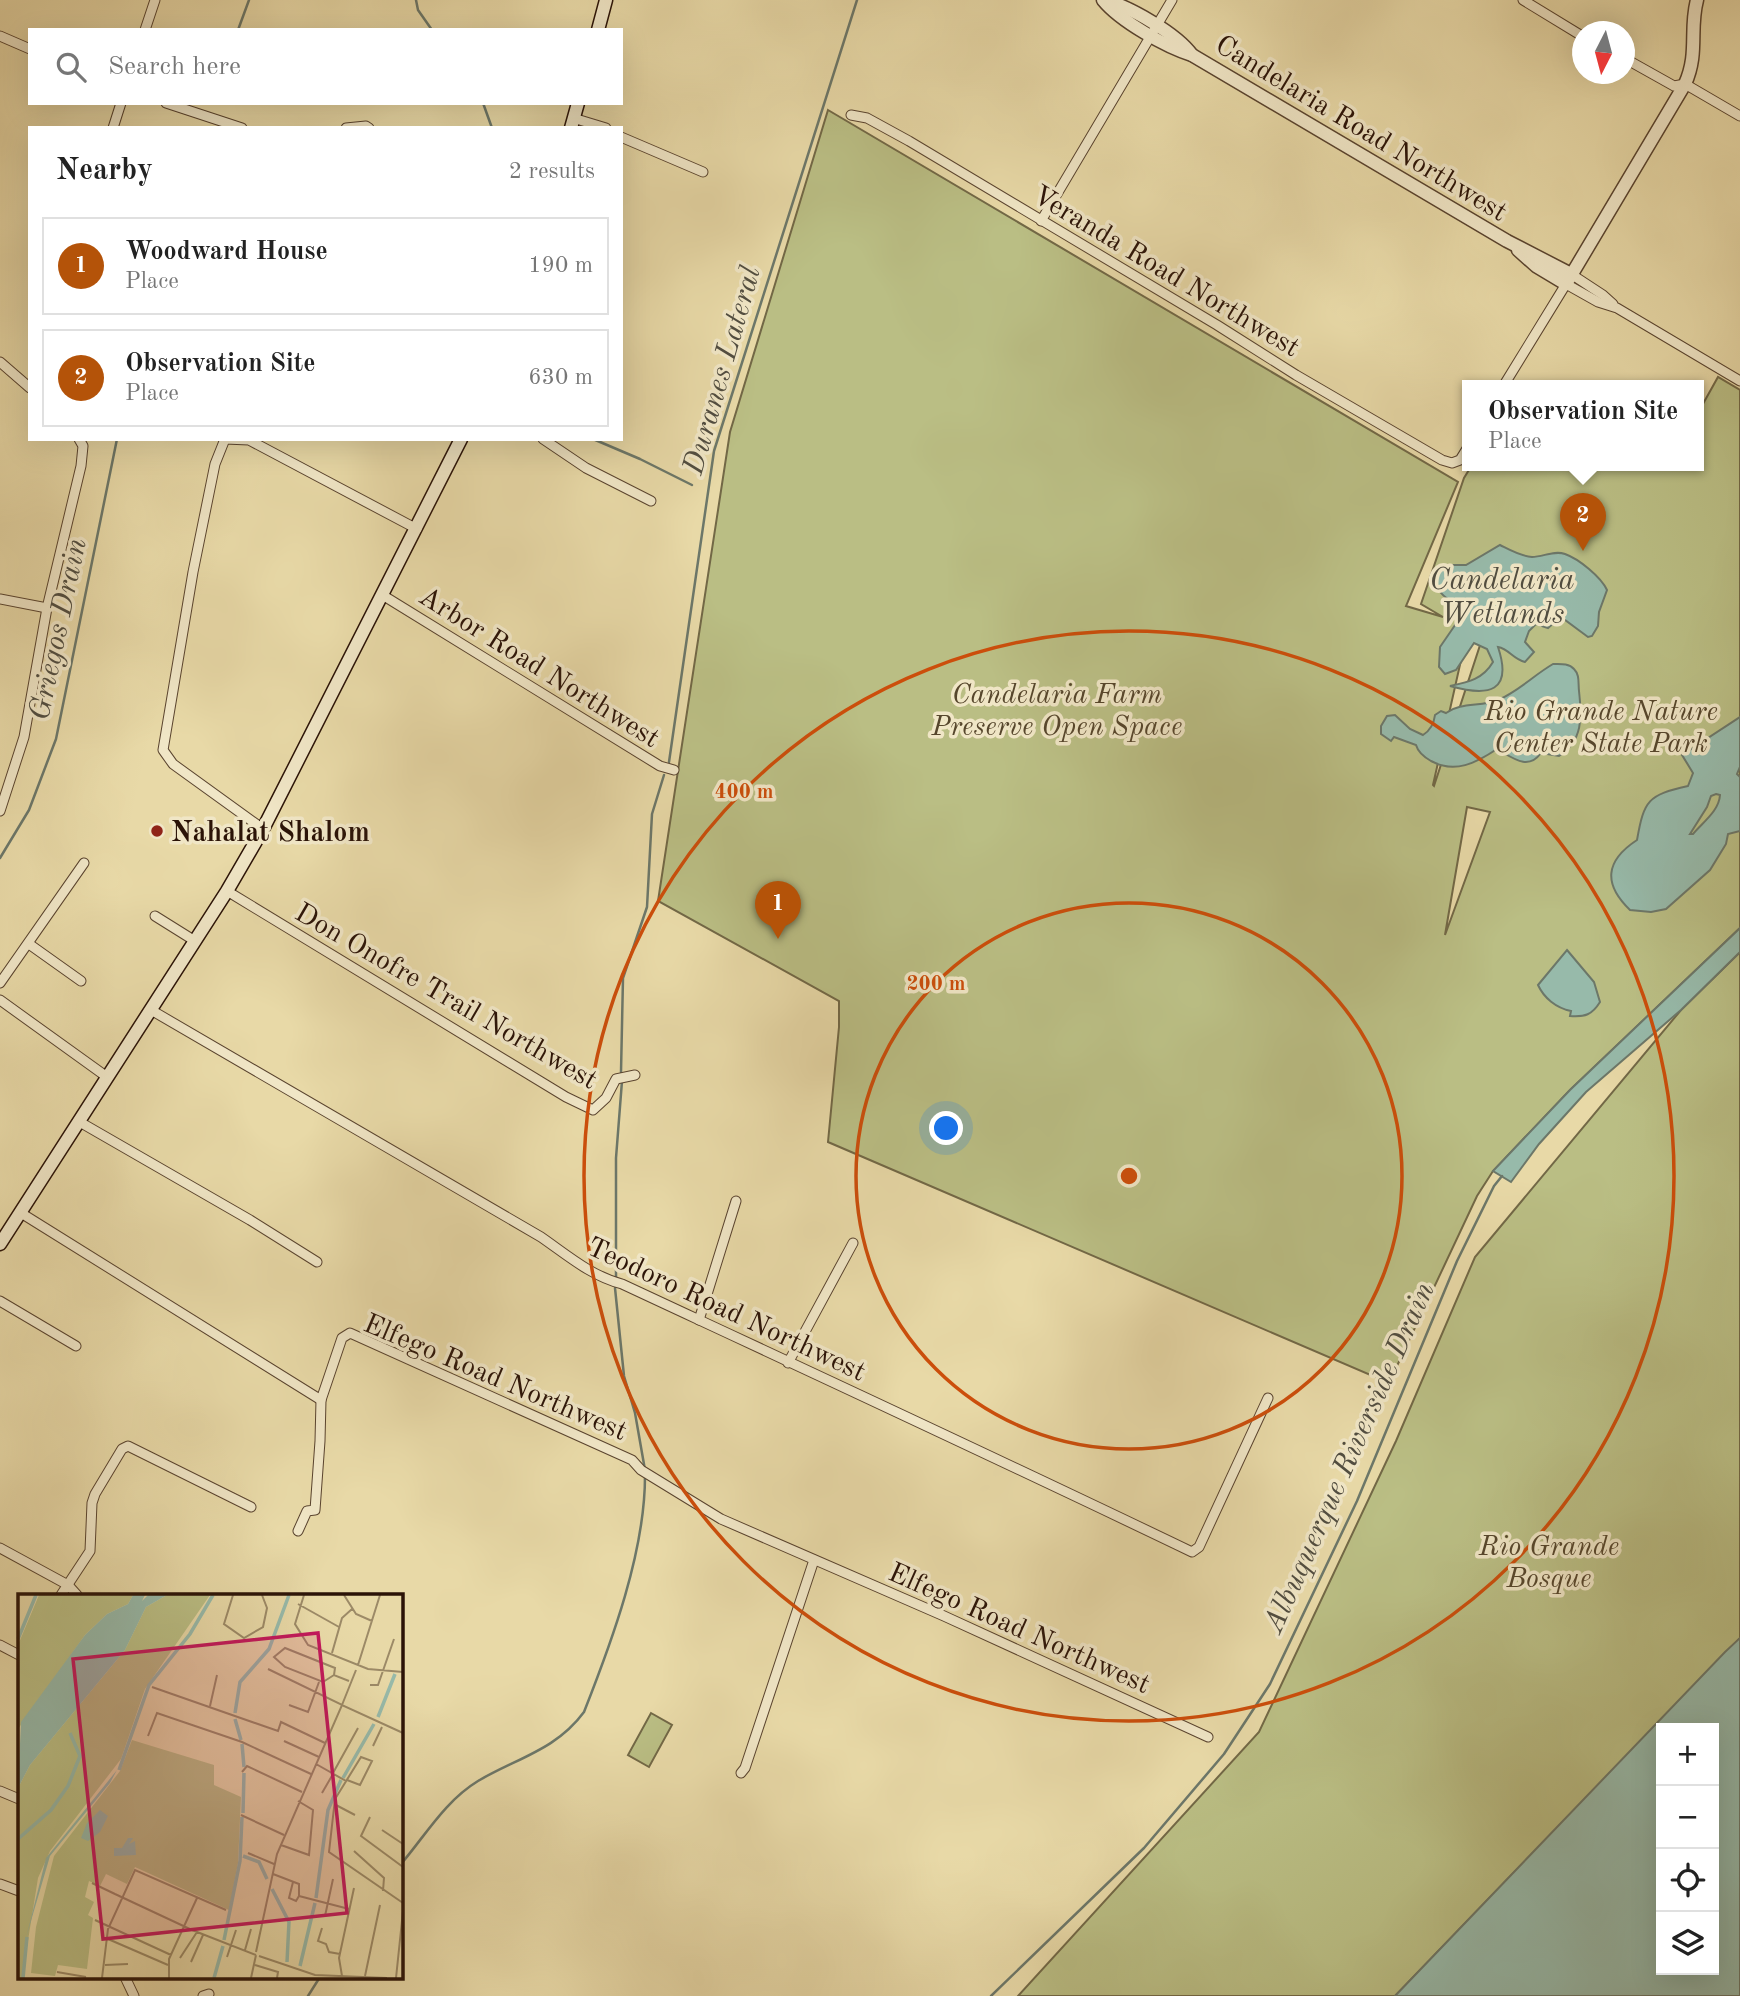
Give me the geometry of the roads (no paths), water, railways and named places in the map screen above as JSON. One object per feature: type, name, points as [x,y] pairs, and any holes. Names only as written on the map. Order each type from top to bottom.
[{"type":"main road","points":[[599,28],[606,0]]},
{"type":"main road","name":"Candelaria Road Northwest","points":[[1104,0],[1112,11],[1154,31],[1179,51],[1192,55],[1569,279]]},
{"type":"main road","points":[[1569,279],[1692,70],[1695,51],[1693,15],[1697,0]]},
{"type":"main road","points":[[572,123],[577,105]]},
{"type":"main road","points":[[0,1244],[264,830],[460,441]]},
{"type":"street","points":[[146,28],[155,0]]},
{"type":"street","points":[[1041,221],[1172,0]]},
{"type":"street","points":[[1523,0],[1572,29]]},
{"type":"street","points":[[0,36],[28,48]]},
{"type":"street","points":[[1635,64],[1674,86],[1685,85],[1740,116]]},
{"type":"street","points":[[114,126],[120,105]]},
{"type":"street","points":[[172,105],[236,126]]},
{"type":"street","name":"Veranda Road Northwest","points":[[851,115],[867,118],[878,124],[1442,460],[1451,463],[1462,457]]},
{"type":"street","points":[[572,123],[592,126]]},
{"type":"street","points":[[623,138],[703,172]]},
{"type":"street","points":[[1507,380],[1569,279]]},
{"type":"street","name":"Candelaria Road Northwest","points":[[1569,279],[1603,295],[1617,308],[1740,381]]},
{"type":"street","points":[[0,362],[28,386]]},
{"type":"street","points":[[0,811],[24,737],[47,608],[81,466],[83,446],[80,441]]},
{"type":"street","points":[[224,441],[215,464],[193,572],[163,750],[173,764],[264,830]]},
{"type":"street","points":[[251,441],[417,529]]},
{"type":"street","points":[[546,441],[586,468],[651,501]]},
{"type":"street","name":"Arbor Road Northwest","points":[[384,596],[660,766],[674,770]]},
{"type":"street","points":[[0,599],[47,608]]},
{"type":"street","points":[[0,777],[9,784]]},
{"type":"street","points":[[0,983],[84,863]]},
{"type":"street","name":"Don Onofre Trail Northwest","points":[[227,891],[566,1097],[593,1110],[606,1098],[612,1083],[621,1076],[635,1075]]},
{"type":"street","points":[[155,916],[194,941]]},
{"type":"street","points":[[29,944],[81,981]]},
{"type":"street","points":[[0,1000],[107,1077]]},
{"type":"street","name":"Teodoro Road Northwest","points":[[150,1010],[541,1237],[571,1261],[960,1440],[1192,1552],[1199,1547],[1268,1398]]},
{"type":"street","points":[[78,1121],[317,1262]]},
{"type":"street","points":[[699,1320],[736,1201]]},
{"type":"street","points":[[21,1213],[321,1400],[315,1510],[307,1511],[298,1531]]},
{"type":"street","points":[[788,1363],[853,1243]]},
{"type":"street","points":[[0,1301],[76,1346]]},
{"type":"street","name":"Elfego Road Northwest","points":[[321,1400],[342,1338],[350,1333],[632,1460],[645,1473],[721,1519],[1208,1737]]},
{"type":"street","points":[[62,1594],[90,1551],[92,1503],[95,1494],[122,1449],[128,1446],[251,1507]]},
{"type":"street","points":[[0,1548],[68,1585],[76,1594]]},
{"type":"street","points":[[741,1773],[745,1768],[814,1560]]},
{"type":"street","points":[[0,1645],[18,1654]]},
{"type":"street","points":[[0,1791],[18,1799]]},
{"type":"street","points":[[0,1884],[18,1891]]},
{"type":"street","points":[[126,1979],[134,1996]]},
{"type":"water","name":"Candelaria Wetlands","points":[[1500,545],[1528,556],[1565,554],[1589,569],[1607,590],[1599,612],[1598,626],[1592,636],[1588,637],[1565,620],[1558,619],[1548,628],[1536,624],[1529,631],[1525,642],[1534,652],[1525,662],[1498,647],[1502,674],[1500,682],[1494,688],[1476,691],[1450,686],[1480,676],[1493,662],[1487,649],[1474,643],[1456,670],[1445,674],[1439,667],[1440,647],[1462,615],[1438,589],[1437,575],[1442,565],[1466,565]]},
{"type":"water","points":[[1553,664],[1567,665],[1576,671],[1580,701],[1577,736],[1559,756],[1541,753],[1526,762],[1497,749],[1465,765],[1448,767],[1428,759],[1416,745],[1394,737],[1391,741],[1381,734],[1381,726],[1387,716],[1395,715],[1410,729],[1423,735],[1432,726],[1435,715],[1441,711],[1446,713],[1458,707],[1498,700]]},
{"type":"water","points":[[1740,717],[1740,767],[1737,774],[1740,777],[1740,831],[1728,834],[1726,844],[1710,870],[1666,909],[1651,912],[1630,910],[1615,891],[1611,873],[1619,856],[1637,840],[1642,816],[1650,801],[1656,796],[1688,786],[1693,773],[1682,755]],"holes":[[[1720,795],[1714,811],[1690,834],[1711,796]]]},
{"type":"water","points":[[1740,928],[1740,952],[1681,1010],[1586,1092],[1539,1144],[1511,1182],[1493,1171],[1570,1090]]},
{"type":"water","points":[[1567,950],[1594,982],[1600,1002],[1594,1010],[1584,1015],[1570,1016],[1571,1011],[1551,1002],[1538,985]]},
{"type":"water","points":[[1740,1638],[1740,1996],[1395,1996],[1656,1724],[1656,1975],[1719,1975],[1719,1723],[1657,1723]]},
{"type":"waterway","name":"Griegos Drain","points":[[239,28],[249,0]]},
{"type":"waterway","points":[[416,0],[418,10],[431,28]]},
{"type":"waterway","name":"Duranes Lateral","points":[[669,762],[714,451],[857,0]]},
{"type":"waterway","points":[[484,105],[491,126]]},
{"type":"waterway","name":"Griegos Drain","points":[[0,858],[29,810],[56,739],[117,441]]},
{"type":"waterway","points":[[598,441],[692,485]]},
{"type":"waterway","name":"Duranes Lateral","points":[[621,1072],[623,978],[647,907],[652,814],[664,775]]},
{"type":"waterway","name":"Duranes Lateral","points":[[616,1277],[616,1158],[622,1081]]},
{"type":"waterway","name":"Albuquerque Riverside Drain","points":[[991,1996],[1144,1848],[1224,1754],[1270,1684],[1357,1501],[1457,1261],[1494,1186],[1502,1176]]},
{"type":"waterway","name":"Duranes Lateral","points":[[615,1288],[624,1376],[635,1413],[645,1470]]},
{"type":"waterway","name":"Duranes Lateral","points":[[402,1863],[455,1798],[478,1781],[561,1736],[584,1712],[625,1596],[639,1535],[645,1476]]},
{"type":"waterway","name":"Duranes Lateral","points":[[308,1996],[319,1979]]},
{"type":"place","name":"Observation Site","points":[[1583,551]]},
{"type":"place","name":"Nahalat Shalom","points":[[157,831]]},
{"type":"place","name":"Woodward House","points":[[778,939]]},
{"type":"park label","name":"Candelaria Farm Preserve Open Space","points":[[1057,709]]},
{"type":"park label","name":"Rio Grande Nature Center State Park","points":[[1601,726]]},
{"type":"park label","name":"Rio Grande Bosque","points":[[1549,1561]]}]
